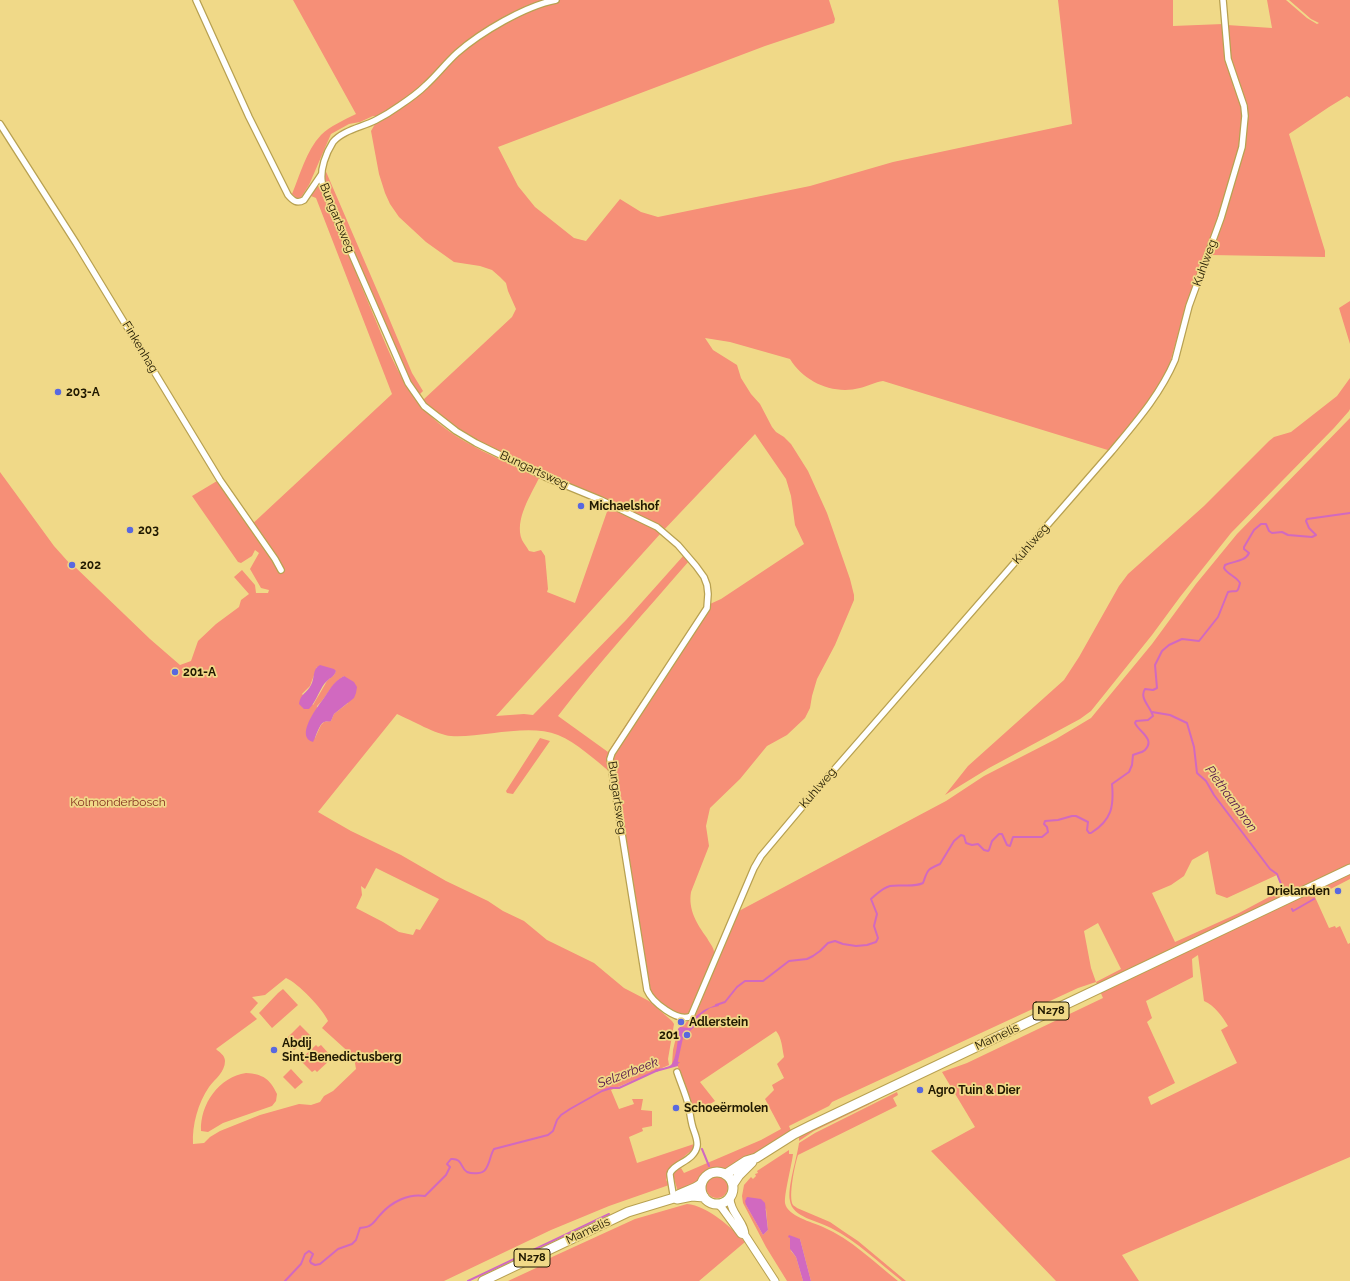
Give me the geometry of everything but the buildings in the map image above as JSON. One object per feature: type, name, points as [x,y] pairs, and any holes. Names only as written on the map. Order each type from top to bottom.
[{"type":"main road","name":"Mamelis","points":[[733,1184],[739,1175],[756,1158],[794,1134],[1350,869]]},
{"type":"main road","name":"Mamelis","points":[[726,1174],[746,1161],[756,1158]]},
{"type":"main road","name":"N278","points":[[701,1184],[705,1177],[712,1172],[726,1174]]},
{"type":"main road","points":[[726,1174],[733,1184]]},
{"type":"main road","name":"Mamelis","points":[[674,1198],[678,1194],[691,1190],[701,1184]]},
{"type":"main road","points":[[701,1184],[701,1191],[704,1197]]},
{"type":"main road","name":"N278","points":[[730,1198],[733,1192],[733,1184]]},
{"type":"main road","name":"Mamelis","points":[[483,1281],[628,1212],[674,1198],[680,1199],[692,1196],[704,1197]]},
{"type":"main road","name":"N278","points":[[704,1197],[711,1203],[718,1204]]},
{"type":"main road","points":[[718,1204],[730,1198]]},
{"type":"street","points":[[196,0],[249,117],[291,199],[300,203],[304,200],[321,175]]},
{"type":"street","name":"Bungartsweg","points":[[556,0],[534,7],[480,35],[457,53],[425,86],[400,106],[376,120],[339,137],[329,151],[324,162],[321,175],[322,182],[339,225],[408,383],[424,406],[456,431],[476,443],[545,477],[602,500],[657,527],[678,545],[696,566],[707,585],[707,608],[610,758],[646,986],[648,994],[670,1014]]},
{"type":"street","name":"Kuhlweg","points":[[670,1014],[686,1017],[691,1016],[754,868],[770,844],[1112,451],[1146,410],[1170,370],[1194,293],[1222,218],[1242,148],[1245,116],[1244,106],[1228,59],[1223,0]]},
{"type":"street","name":"Finkenhag","points":[[0,124],[84,256],[220,480],[275,559],[281,570]]},
{"type":"street","points":[[674,1198],[670,1176],[671,1171],[687,1160],[695,1151],[697,1146],[689,1107],[677,1072]]},
{"type":"street","points":[[730,1198],[732,1209],[745,1231],[745,1235]]},
{"type":"street","points":[[718,1204],[742,1234],[745,1235],[775,1281]]},
{"type":"green space","name":"Kolmonderbosch","points":[[293,0],[829,0],[835,19],[834,23],[765,46],[498,147],[518,186],[535,207],[574,238],[586,241],[620,199],[641,212],[658,217],[810,186],[893,162],[1072,124],[1058,0],[1173,0],[1173,26],[1223,24],[1234,83],[1233,87],[1237,89],[1243,108],[1241,147],[1219,216],[1189,296],[1168,370],[1145,408],[1111,451],[883,381],[850,390],[830,388],[811,380],[796,367],[790,359],[730,342],[705,338],[713,350],[737,365],[741,378],[751,394],[760,404],[772,427],[791,444],[808,471],[827,513],[850,579],[854,600],[835,645],[817,679],[810,708],[805,718],[787,735],[767,746],[740,779],[710,808],[706,826],[709,846],[691,892],[690,899],[694,916],[712,946],[714,955],[688,1014],[670,1010],[658,1001],[649,990],[610,772],[565,738],[546,732],[533,730],[451,736],[431,730],[397,714],[318,812],[351,831],[401,855],[446,881],[488,901],[503,911],[524,921],[547,940],[594,963],[624,988],[649,1001],[672,1021],[674,1024],[668,1059],[669,1065],[611,1090],[619,1109],[634,1104],[632,1099],[643,1099],[641,1110],[652,1111],[652,1126],[642,1128],[643,1131],[629,1137],[637,1163],[694,1144],[692,1150],[669,1169],[666,1180],[669,1185],[609,1206],[551,1230],[444,1281],[0,1281],[0,472],[54,546],[71,565],[73,565],[150,639],[180,665],[191,661],[198,641],[216,624],[239,607],[241,600],[249,594],[234,577],[242,570],[255,585],[256,593],[268,593],[269,590],[261,588],[250,569],[259,553],[255,550],[252,556],[241,563],[238,562],[192,496],[217,481],[249,527],[392,394],[316,198],[311,196],[306,200],[317,182],[320,185],[391,356],[405,383],[422,407],[444,428],[456,436],[539,478],[524,508],[520,524],[520,532],[522,540],[529,551],[534,552],[541,550],[545,556],[547,592],[575,603],[609,506],[469,437],[435,412],[423,400],[512,317],[516,309],[506,283],[492,270],[480,266],[454,262],[426,242],[399,217],[390,204],[379,174],[371,131],[379,117],[373,116],[360,122],[349,124],[331,134],[309,185],[300,199],[297,199],[292,194],[307,156],[316,141],[321,135],[337,123],[356,114]],"holes":[[[755,434],[786,479],[791,496],[795,525],[804,544],[721,599],[710,604],[674,662],[640,703],[608,752],[558,716],[606,657],[689,561],[684,555],[626,620],[533,715],[524,714],[496,716],[661,533]],[[317,667],[336,671],[327,681],[313,705],[302,694],[310,686]],[[344,676],[348,703],[334,714],[331,721],[324,722],[321,725],[315,738],[317,706],[332,686]],[[376,868],[439,899],[420,930],[416,929],[413,935],[399,932],[356,908],[362,895],[361,886],[365,889]],[[286,978],[297,985],[316,1003],[321,1010],[328,1021],[322,1028],[354,1057],[356,1069],[333,1091],[324,1096],[320,1102],[311,1105],[299,1104],[260,1115],[220,1131],[204,1143],[193,1144],[196,1114],[205,1093],[222,1072],[225,1065],[224,1057],[216,1049],[257,1019],[250,1012],[258,1003],[252,997],[265,995]]]},
{"type":"green space","points":[[1267,0],[1286,0],[1307,18],[1317,24],[1319,23],[1311,19],[1289,0],[1350,0],[1350,98],[1347,96],[1289,134],[1325,251],[1325,257],[1210,255],[1241,162],[1248,121],[1247,109],[1229,54],[1227,25],[1272,28]]},
{"type":"green space","points":[[324,167],[412,373],[423,391],[419,395],[407,377],[398,358],[359,267],[325,181],[320,175]]},
{"type":"green space","points":[[1350,301],[1350,344],[1339,308]]},
{"type":"green space","points":[[1350,378],[1349,411],[1231,533],[1091,711],[1080,719],[989,768],[945,795],[968,766],[1064,680],[1079,657],[1119,586],[1128,574],[1204,506],[1269,441],[1274,437],[1291,432],[1337,396]]},
{"type":"green space","points":[[1350,418],[1350,879],[1315,897],[1329,928],[1335,926],[1336,928],[1340,926],[1348,944],[1350,943],[1350,1157],[1122,1255],[1139,1281],[1056,1281],[931,1151],[975,1127],[942,1072],[967,1063],[1103,998],[1096,982],[1078,988],[832,1102],[829,1106],[789,1126],[791,1131],[732,1168],[712,1169],[706,1172],[695,1185],[678,1192],[673,1175],[675,1171],[681,1168],[684,1173],[761,1140],[781,1129],[765,1099],[774,1090],[772,1085],[784,1078],[777,1064],[784,1057],[781,1040],[776,1031],[700,1082],[715,1101],[694,1114],[677,1064],[672,1065],[673,1050],[678,1029],[696,1014],[737,912],[946,801],[984,776],[1056,739],[1091,718],[1152,644],[1196,584],[1237,534]],"holes":[[[1208,851],[1216,894],[1227,898],[1277,875],[1284,889],[1239,913],[1175,942],[1152,893],[1171,885],[1184,876],[1192,860]],[[1098,923],[1121,969],[1096,982],[1091,968],[1084,931]],[[1198,955],[1204,1001],[1218,1012],[1228,1026],[1221,1030],[1237,1063],[1151,1105],[1148,1097],[1175,1083],[1147,1022],[1152,1018],[1146,1001],[1193,977],[1192,959]]]},
{"type":"green space","points":[[540,738],[550,741],[513,794],[507,793],[506,791]]},
{"type":"green space","points":[[283,989],[298,1005],[272,1028],[259,1013]]},
{"type":"green space","points":[[300,1025],[311,1036],[294,1050],[285,1040]]},
{"type":"green space","points":[[316,1045],[318,1047],[321,1045],[330,1055],[328,1057],[330,1060],[317,1072],[315,1070],[312,1072],[302,1062],[305,1060],[303,1057]]},
{"type":"green space","points":[[291,1069],[303,1082],[295,1089],[283,1077]]},
{"type":"green space","points":[[246,1073],[261,1076],[269,1081],[277,1094],[276,1101],[272,1106],[223,1123],[208,1132],[201,1131],[204,1111],[213,1093],[227,1080]]},
{"type":"green space","points":[[897,1092],[898,1095],[893,1098],[897,1106],[798,1155],[791,1195],[793,1205],[797,1208],[830,1222],[858,1241],[906,1281],[902,1281],[841,1233],[826,1225],[800,1215],[792,1206],[789,1195],[799,1143],[815,1133]]},
{"type":"green space","points":[[887,1094],[868,1105],[814,1131],[799,1141],[799,1137],[805,1132]]},
{"type":"green space","points":[[789,1150],[789,1154],[793,1154],[785,1203],[790,1212],[843,1238],[862,1251],[898,1281],[811,1281],[800,1239],[790,1238],[791,1251],[796,1257],[803,1281],[787,1281],[766,1247],[743,1203],[742,1196],[744,1185],[751,1177],[753,1179],[756,1176],[755,1174],[758,1173],[757,1171]],"holes":[[[746,1199],[766,1209],[768,1230],[763,1235],[746,1205]]]},
{"type":"green space","points":[[713,1176],[721,1176],[728,1183],[728,1191],[721,1198],[713,1198],[706,1191],[706,1183]]},
{"type":"green space","points":[[687,1204],[703,1209],[719,1218],[745,1242],[699,1281],[508,1281],[536,1268],[552,1257],[635,1219]]},
{"type":"shaded area","points":[[320,665],[336,671],[322,687],[312,706],[309,709],[304,709],[299,704],[300,701],[311,685],[315,671]]},
{"type":"shaded area","points":[[344,676],[354,682],[357,687],[354,698],[334,714],[331,721],[322,723],[313,742],[308,739],[306,735],[308,723],[315,710],[336,681]]},
{"type":"shaded area","points":[[718,1004],[719,1006],[710,1008],[699,1016],[697,1024],[683,1038],[678,1061],[680,1062],[678,1066],[656,1072],[655,1070],[669,1066],[673,1063],[677,1048],[678,1029],[680,1027],[689,1028],[694,1022],[695,1017],[704,1010]]},
{"type":"shaded area","points":[[747,1197],[761,1199],[765,1203],[768,1230],[763,1235],[746,1205],[745,1201]]},
{"type":"shaded area","points":[[789,1235],[800,1239],[811,1281],[803,1281],[796,1257],[790,1249]]},
{"type":"waterway","name":"Selzerbeek","points":[[716,1005],[725,1002],[737,987],[745,981],[763,981],[789,961],[807,959],[820,951],[828,943],[835,941],[856,946],[876,942],[878,938],[874,926],[877,914],[871,899],[882,890],[890,886],[915,885],[923,883],[928,871],[940,864],[954,841],[961,835],[964,836],[966,843],[972,845],[978,844],[984,850],[988,851],[992,841],[999,834],[1002,834],[1007,845],[1010,846],[1013,837],[1042,837],[1048,832],[1047,827],[1044,824],[1045,821],[1076,816],[1088,822],[1087,830],[1089,833],[1098,828],[1107,818],[1112,806],[1112,784],[1129,772],[1132,765],[1133,755],[1144,751],[1148,746],[1145,735],[1135,723],[1136,721],[1148,720],[1153,716],[1144,699],[1143,692],[1145,689],[1153,690],[1157,688],[1155,665],[1162,651],[1169,645],[1182,639],[1199,641],[1218,617],[1228,592],[1237,591],[1238,589],[1240,583],[1224,568],[1225,565],[1242,560],[1247,556],[1249,553],[1244,549],[1244,547],[1254,530],[1261,524],[1266,524],[1269,531],[1272,533],[1282,532],[1288,535],[1312,537],[1316,535],[1309,528],[1306,521],[1307,519],[1350,513]]},
{"type":"waterway","name":"Piethaanbron","points":[[1152,712],[1170,715],[1187,723],[1194,747],[1197,773],[1206,781],[1214,795],[1270,869],[1277,874],[1283,889]]},
{"type":"waterway","name":"Piethaanbron","points":[[1292,909],[1293,911],[1314,899]]},
{"type":"waterway","name":"Selzerbeek","points":[[285,1281],[301,1264],[305,1254],[309,1251],[313,1254],[310,1261],[311,1263],[315,1265],[320,1264],[338,1249],[352,1244],[356,1240],[360,1228],[371,1225],[384,1210],[395,1202],[407,1197],[419,1195],[425,1196],[446,1175],[450,1167],[447,1164],[451,1159],[458,1160],[467,1172],[482,1172],[487,1168],[494,1149],[548,1135],[553,1131],[557,1120],[561,1115],[570,1109],[602,1091],[611,1088],[619,1088],[658,1070]]},
{"type":"waterway","points":[[702,1149],[709,1166]]},
{"type":"waterway","points":[[468,1281],[609,1214]]},
{"type":"place","name":"203-A","points":[[58,392]]},
{"type":"place","name":"Michaelshof","points":[[581,506]]},
{"type":"place","name":"203","points":[[130,530]]},
{"type":"place","name":"202","points":[[72,565]]},
{"type":"place","name":"201-A","points":[[175,672]]},
{"type":"place","name":"Drielanden","points":[[1338,891]]},
{"type":"place","name":"Adlerstein","points":[[681,1022]]},
{"type":"place","name":"201","points":[[687,1035]]},
{"type":"place","name":"Abdij Sint-Benedictusberg","points":[[274,1050]]},
{"type":"place","name":"Agro Tuin & Dier","points":[[920,1090]]},
{"type":"place","name":"Schoeërmolen","points":[[676,1108]]}]
